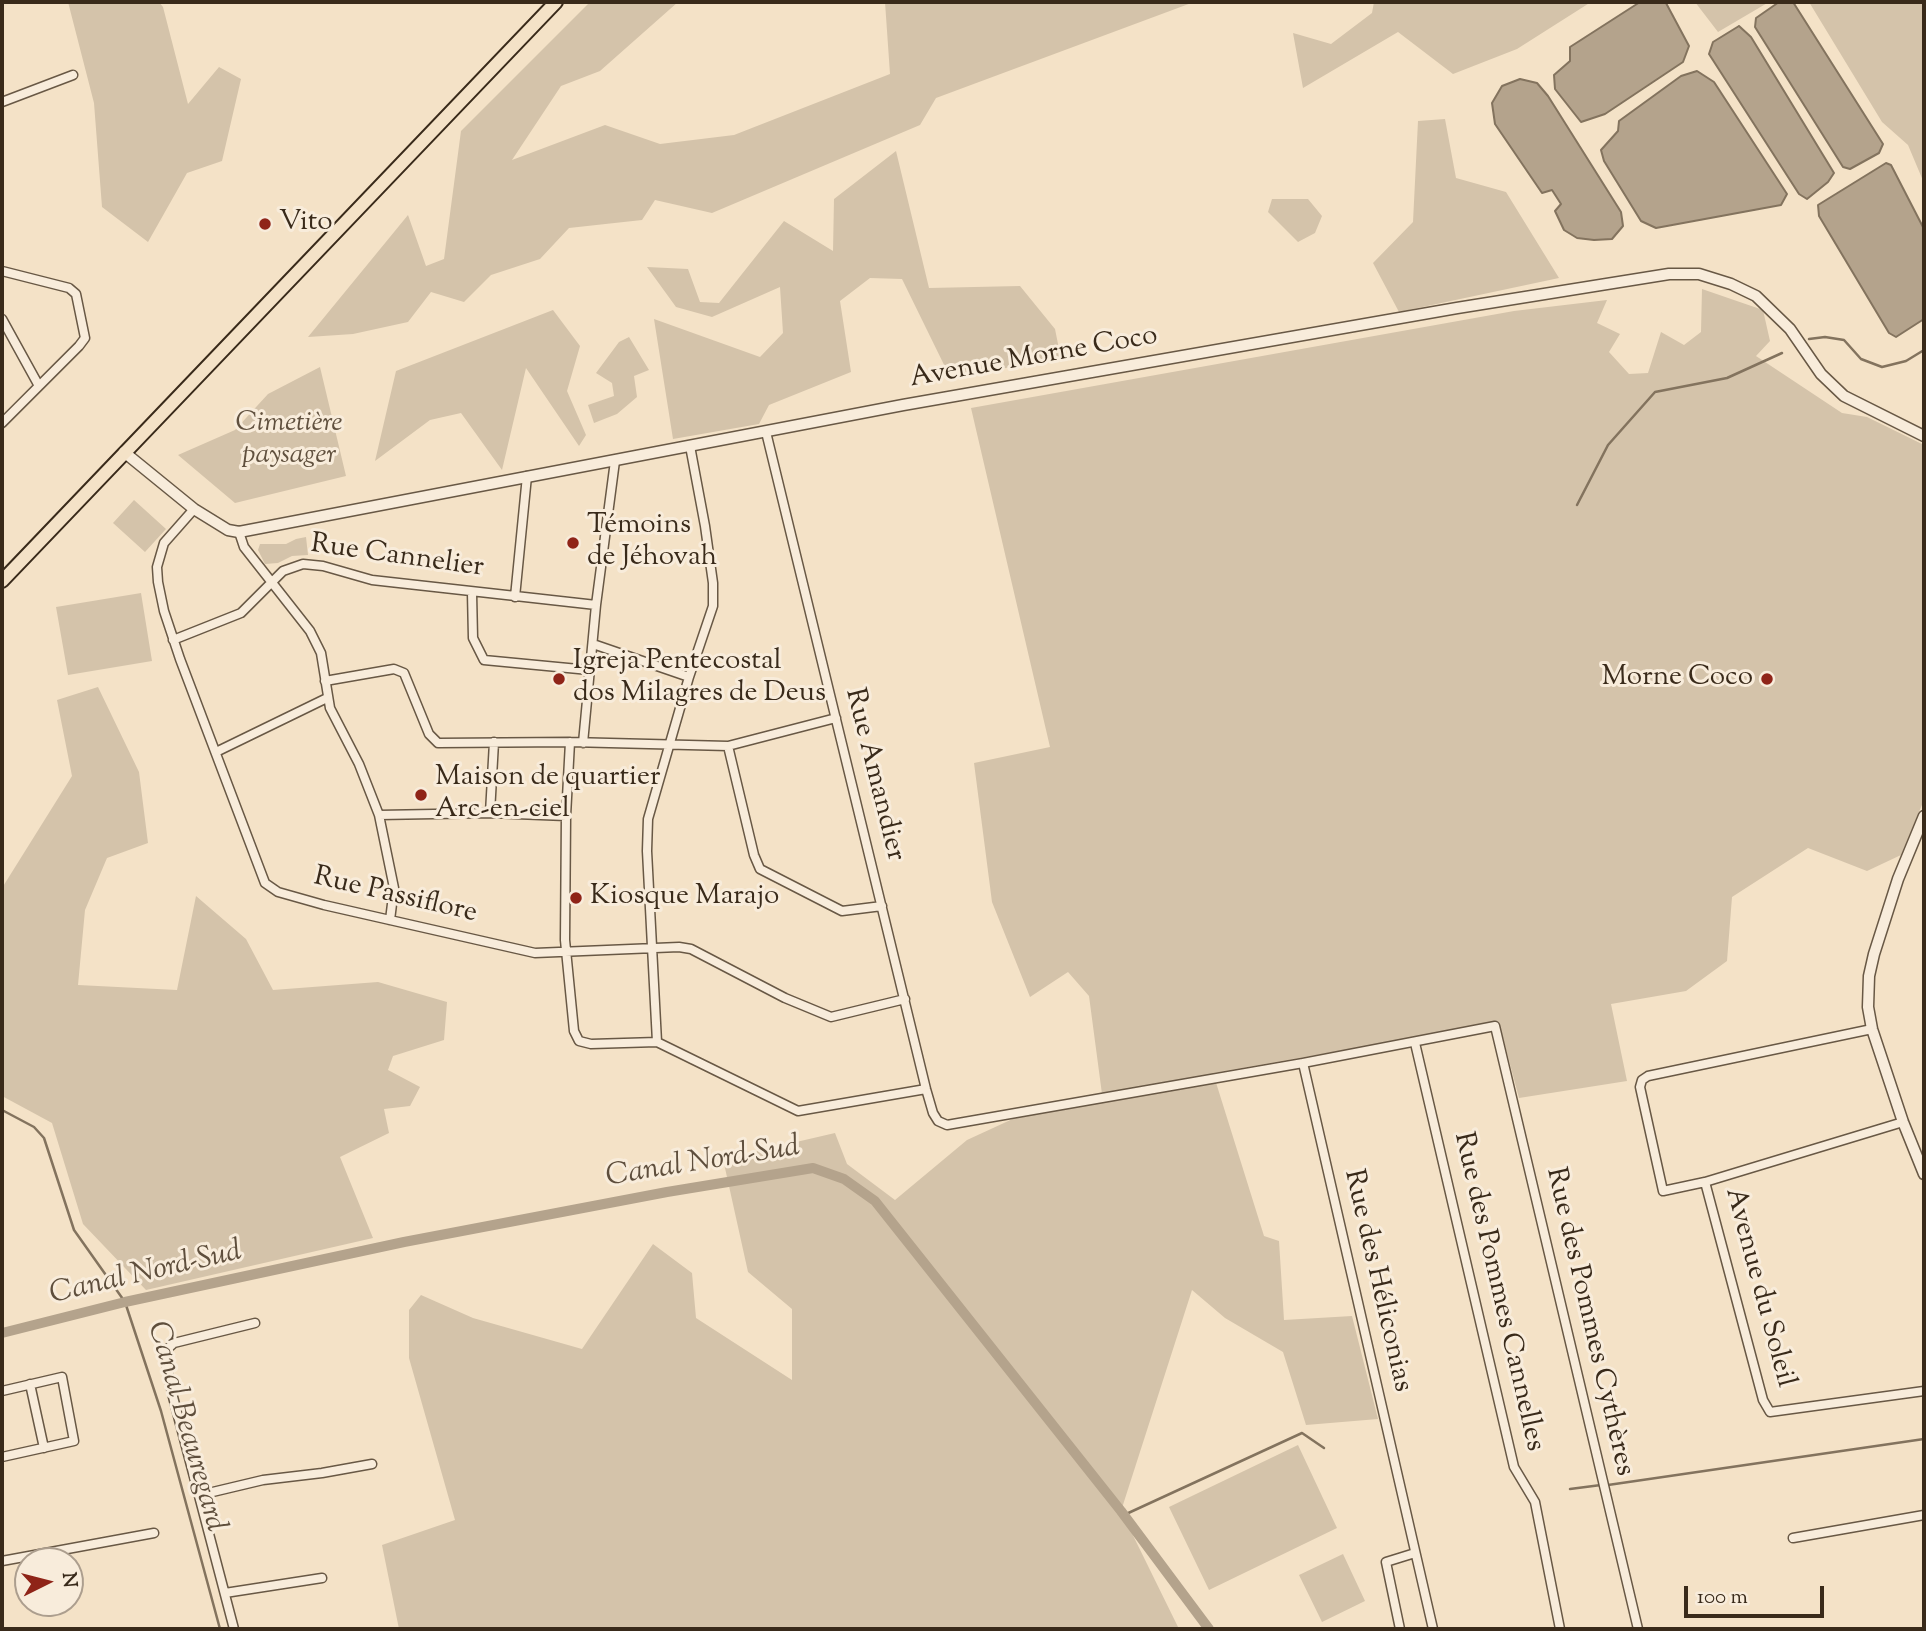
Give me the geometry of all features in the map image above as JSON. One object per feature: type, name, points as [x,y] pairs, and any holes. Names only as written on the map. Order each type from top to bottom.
[{"type":"main road","points":[[2,581],[556,2]]},
{"type":"street","points":[[2,102],[73,75]]},
{"type":"street","points":[[2,271],[69,288],[76,294],[85,338],[2,423]]},
{"type":"street","name":"Avenue Morne Coco","points":[[239,532],[1053,379],[1457,308],[1669,274],[1699,274],[1731,284],[1756,296],[1790,329],[1821,374],[1844,396],[1924,436]]},
{"type":"street","points":[[2,319],[39,386]]},
{"type":"street","name":"Rue Amandier","points":[[766,432],[926,1089],[938,1121],[947,1125],[1303,1063]]},
{"type":"street","points":[[657,1042],[647,851],[648,819],[689,677],[713,606],[705,526],[690,446]]},
{"type":"street","points":[[124,452],[194,509],[228,530],[239,532],[244,547],[310,631],[321,653],[330,708],[359,764],[379,815],[394,888],[390,920]]},
{"type":"street","points":[[583,743],[596,605],[615,461]]},
{"type":"street","points":[[515,597],[527,476]]},
{"type":"street","name":"Rue Passiflore","points":[[194,509],[164,543],[157,567],[164,611],[265,883],[278,892],[535,953],[679,947],[691,949],[785,998],[831,1017],[905,999]]},
{"type":"street","name":"Rue Cannelier","points":[[173,640],[242,614],[283,571],[303,564],[323,566],[372,580],[596,605]]},
{"type":"street","points":[[472,593],[473,638],[484,660],[589,670]]},
{"type":"street","points":[[593,644],[689,677]]},
{"type":"street","points":[[325,681],[394,669],[404,673],[429,734],[438,743],[570,742],[728,746],[836,718]]},
{"type":"street","points":[[216,752],[327,698]]},
{"type":"street","points":[[490,813],[494,742]]},
{"type":"street","points":[[570,742],[566,816],[566,951],[574,1031],[579,1041],[591,1044],[657,1042],[797,1111],[926,1089]]},
{"type":"street","points":[[728,746],[754,855],[760,869],[842,911],[882,906]]},
{"type":"street","points":[[379,815],[490,813],[566,816]]},
{"type":"street","points":[[1924,816],[1874,954],[1869,976],[1868,1007],[1872,1030],[1924,1174]]},
{"type":"street","name":"Rue des Pommes Cythères","points":[[1415,1043],[1495,1026],[1637,1629]]},
{"type":"street","points":[[1705,1182],[1663,1191],[1640,1087],[1642,1080],[1648,1076],[1872,1030]]},
{"type":"street","points":[[1303,1063],[1415,1043]]},
{"type":"street","name":"Rue des Pommes Cannelles","points":[[1415,1043],[1514,1467],[1530,1495],[1560,1629]]},
{"type":"street","name":"Rue des Héliconias","points":[[1303,1063],[1433,1629]]},
{"type":"street","name":"Avenue du Soleil","points":[[1903,1122],[1705,1182],[1763,1401],[1770,1412],[1924,1391]]},
{"type":"street","points":[[234,1629],[172,1394],[164,1352],[174,1343],[255,1323]]},
{"type":"street","points":[[2,1391],[62,1377],[74,1441],[2,1457]]},
{"type":"street","points":[[30,1384],[44,1448]]},
{"type":"street","points":[[200,1495],[263,1480],[372,1464]]},
{"type":"street","points":[[1793,1538],[1924,1515]]},
{"type":"street","points":[[2,1561],[154,1533]]},
{"type":"street","points":[[1400,1629],[1386,1562],[1416,1553]]},
{"type":"street","points":[[225,1592],[322,1578]]},
{"type":"green space","points":[[68,2],[159,2],[163,7],[188,104],[219,67],[241,79],[222,161],[187,173],[148,242],[102,207],[94,103]]},
{"type":"green space","points":[[590,2],[678,2],[600,71],[561,86],[512,160],[605,125],[660,144],[734,135],[890,74],[885,2],[1194,2],[936,98],[920,125],[712,213],[655,200],[642,220],[569,228],[540,259],[491,275],[464,302],[431,292],[408,322],[353,334],[308,337],[408,215],[426,266],[444,259],[461,131]]},
{"type":"green space","points":[[1374,2],[1591,2],[1517,49],[1453,74],[1398,32],[1303,88],[1293,33],[1331,44],[1372,13]]},
{"type":"green space","points":[[1695,2],[1769,2],[1718,32]]},
{"type":"green space","points":[[1809,2],[1924,2],[1924,183],[1908,145],[1882,122]]},
{"type":"green space","points":[[1445,119],[1456,178],[1506,192],[1559,278],[1399,312],[1373,263],[1413,222],[1418,121]]},
{"type":"green space","points":[[896,151],[929,288],[1020,286],[1055,329],[1061,359],[950,377],[902,279],[870,278],[840,301],[851,372],[769,405],[759,424],[673,439],[654,319],[760,357],[783,333],[780,287],[712,317],[676,307],[647,267],[688,269],[700,302],[719,303],[784,221],[833,251],[834,199]]},
{"type":"green space","points":[[1272,199],[1308,199],[1322,216],[1315,233],[1298,242],[1268,212]]},
{"type":"green space","points":[[1702,289],[1763,310],[1770,341],[1756,356],[1842,413],[1867,417],[1924,445],[1924,800],[1901,855],[1867,871],[1808,848],[1732,897],[1727,961],[1686,991],[1611,1004],[1627,1081],[1519,1098],[1499,1023],[1213,1073],[1264,1236],[1279,1241],[1284,1320],[1352,1316],[1378,1419],[1306,1425],[1283,1352],[1225,1318],[1192,1290],[1121,1511],[1179,1629],[399,1629],[382,1545],[455,1520],[409,1358],[409,1310],[421,1295],[473,1318],[582,1349],[653,1244],[692,1273],[696,1318],[792,1380],[792,1309],[748,1272],[723,1159],[835,1133],[847,1164],[895,1200],[967,1140],[1030,1111],[1102,1094],[1089,996],[1068,972],[1030,997],[992,902],[974,763],[1050,747],[971,408],[1514,311],[1607,300],[1597,323],[1620,334],[1609,352],[1629,374],[1648,373],[1661,332],[1684,345],[1701,332]]},
{"type":"green space","points":[[553,310],[580,346],[567,391],[586,435],[579,446],[526,368],[502,470],[461,413],[430,420],[375,461],[396,371]]},
{"type":"green space","points":[[629,337],[649,370],[634,376],[637,397],[617,414],[594,423],[588,405],[614,396],[612,383],[596,373],[619,342]]},
{"type":"green space","name":"Cimetière paysager","points":[[320,367],[346,476],[235,503],[178,455],[235,430],[268,394]]},
{"type":"green space","points":[[134,500],[166,529],[145,552],[113,523]]},
{"type":"green space","points":[[306,537],[308,555],[292,556],[278,563],[265,564],[258,550],[260,544],[286,544]]},
{"type":"green space","points":[[141,593],[152,661],[68,675],[56,607]]},
{"type":"green space","points":[[98,687],[139,772],[148,843],[107,858],[85,910],[78,985],[177,990],[196,896],[246,939],[273,990],[378,982],[447,1002],[444,1040],[393,1056],[388,1070],[420,1087],[410,1106],[384,1109],[389,1133],[340,1157],[373,1238],[146,1290],[83,1224],[52,1123],[2,1096],[2,888],[72,776],[57,700]]},
{"type":"green space","points":[[1298,1445],[1337,1528],[1209,1590],[1169,1507]]},
{"type":"green space","points":[[1343,1554],[1365,1601],[1322,1622],[1299,1575]]},
{"type":"shaded area","points":[[1640,2],[1666,3],[1689,46],[1683,62],[1605,114],[1581,122],[1555,89],[1554,75],[1570,61],[1570,47]]},
{"type":"shaded area","points":[[1779,2],[1793,2],[1883,144],[1879,153],[1850,169],[1843,167],[1755,27],[1756,18]]},
{"type":"shaded area","points":[[1739,26],[1751,37],[1834,173],[1828,182],[1807,199],[1799,194],[1709,54],[1713,42]]},
{"type":"shaded area","points":[[1697,71],[1714,82],[1787,194],[1781,205],[1656,228],[1641,221],[1604,161],[1601,150],[1618,131],[1619,121],[1681,76]]},
{"type":"shaded area","points":[[1520,79],[1537,83],[1548,96],[1621,212],[1623,226],[1612,239],[1577,238],[1564,230],[1555,211],[1561,204],[1552,190],[1542,193],[1495,124],[1492,103],[1502,86]]},
{"type":"shaded area","points":[[1886,163],[1891,165],[1924,229],[1924,319],[1896,337],[1889,333],[1819,216],[1818,205]]},
{"type":"waterway","points":[[1809,339],[1825,337],[1844,340],[1861,359],[1882,367],[1906,361],[1924,350]]},
{"type":"waterway","points":[[1577,505],[1608,445],[1655,392],[1727,378],[1782,353]]},
{"type":"waterway","name":"Canal Beauregard","points":[[2,1110],[34,1127],[44,1138],[74,1230],[125,1302],[161,1411],[220,1629]]},
{"type":"waterway","name":"Canal Nord-Sud","points":[[2,1333],[125,1302],[404,1242],[667,1192],[813,1168],[844,1179],[875,1201],[1121,1511],[1209,1629]]},
{"type":"waterway","points":[[1124,1515],[1302,1433],[1324,1448]]},
{"type":"waterway","points":[[1608,1485],[1924,1439]]},
{"type":"waterway","points":[[1570,1489],[1601,1485]]},
{"type":"place","name":"Vito","points":[[265,224]]},
{"type":"place","name":"Témoins de Jéhovah","points":[[573,543]]},
{"type":"place","name":"Igreja Pentecostal dos Milagres de Deus","points":[[559,679]]},
{"type":"place","name":"Morne Coco","points":[[1767,679]]},
{"type":"place","name":"Maison de quartier Arc-en-ciel","points":[[421,795]]},
{"type":"place","name":"Kiosque Marajo","points":[[576,898]]}]
